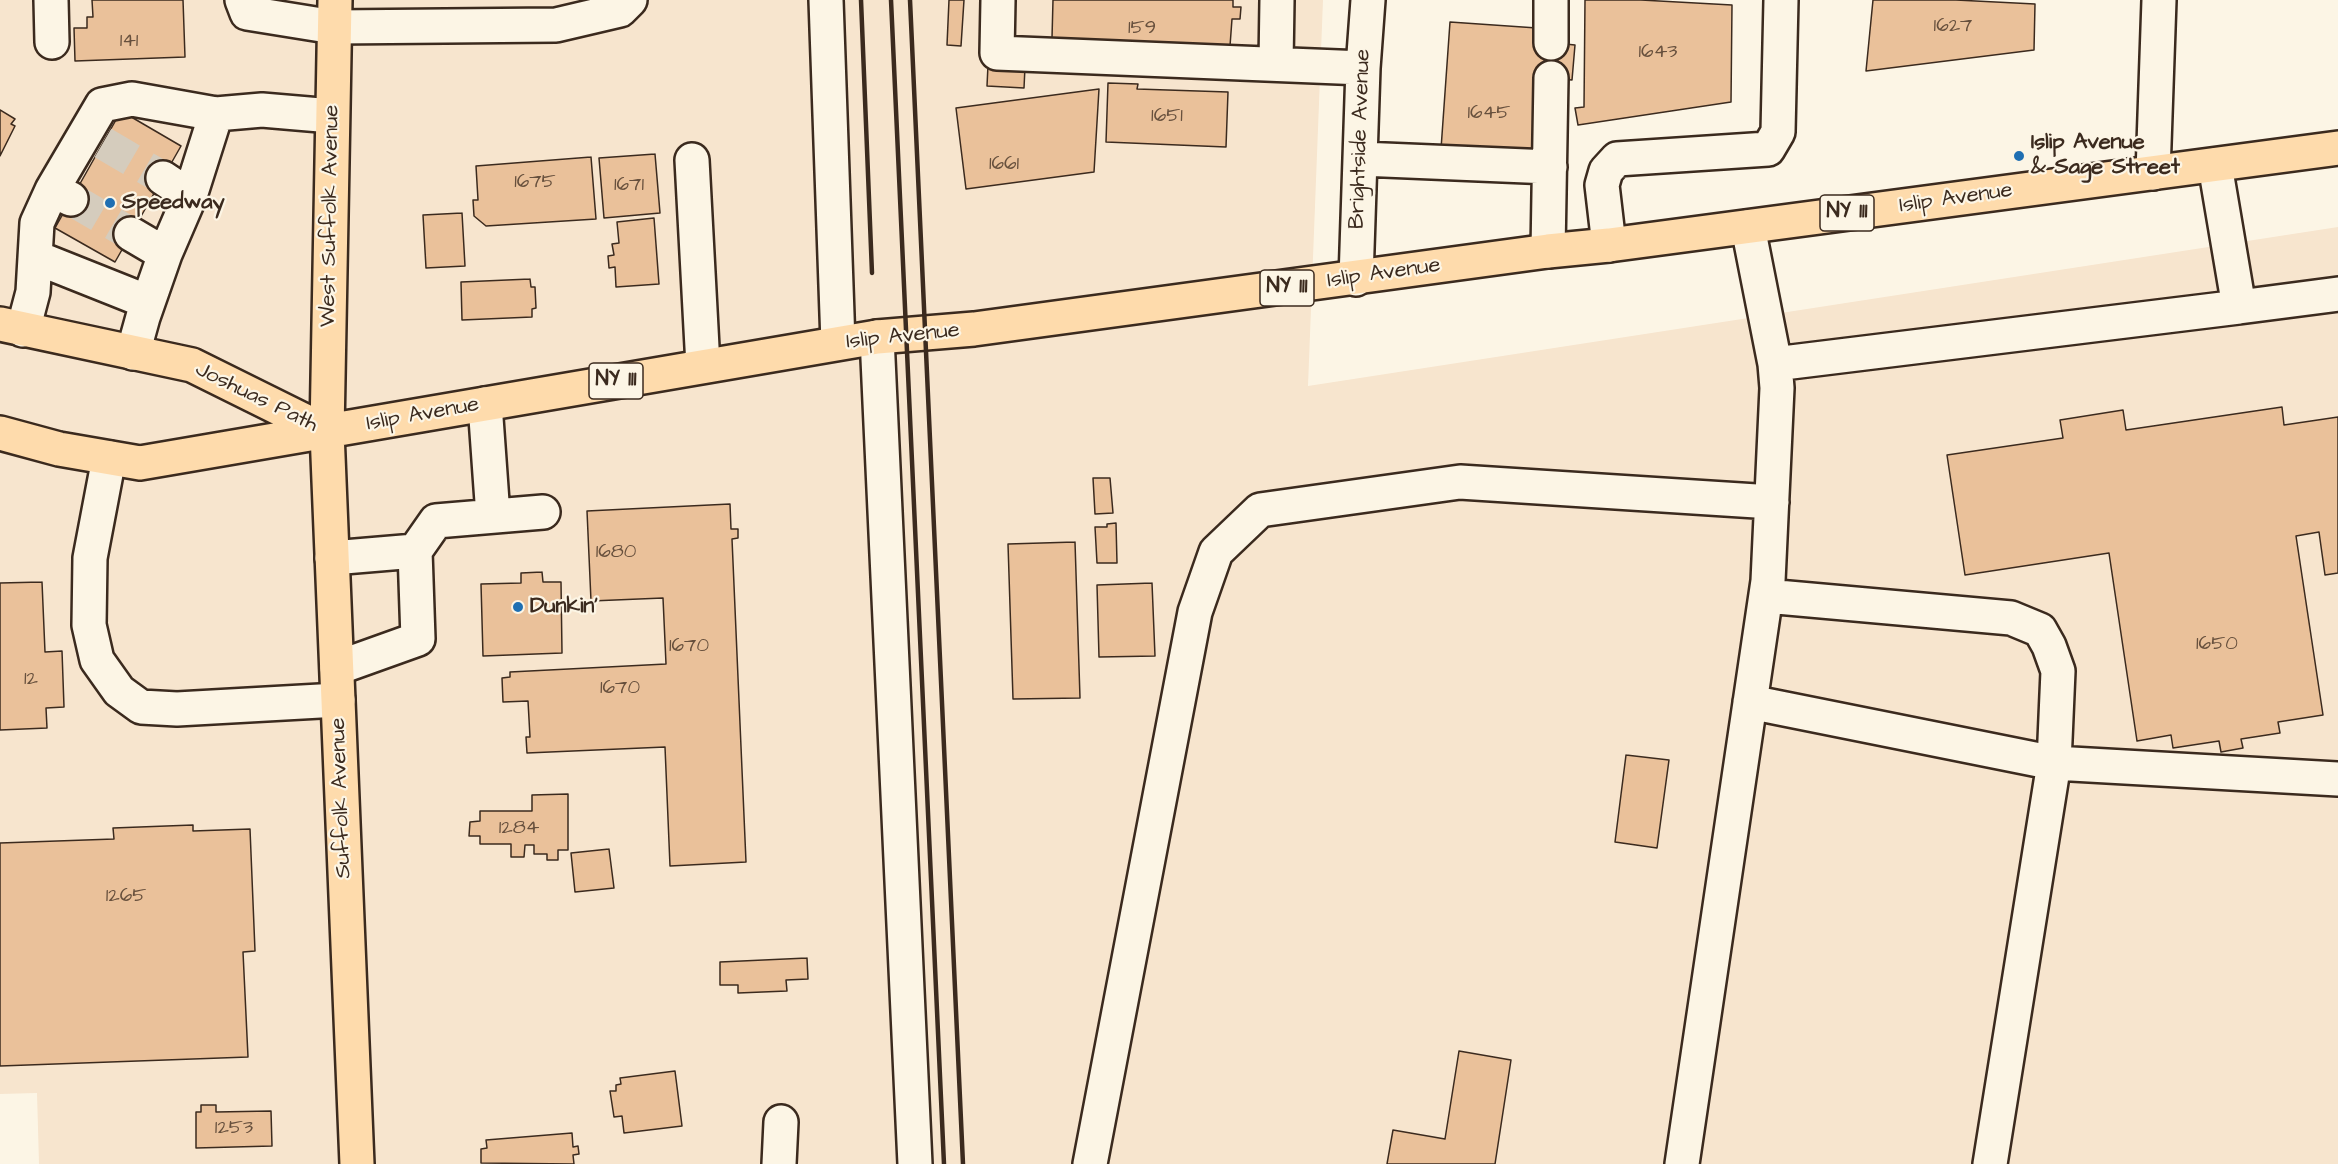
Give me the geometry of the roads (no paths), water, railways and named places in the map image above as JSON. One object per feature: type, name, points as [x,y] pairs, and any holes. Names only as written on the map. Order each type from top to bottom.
[{"type":"main road","name":"West Suffolk Avenue","points":[[327,432],[335,13]]},
{"type":"main road","name":"Islip Avenue","points":[[327,432],[878,337],[974,329],[1356,279],[1548,251],[1748,227],[2338,148]]},
{"type":"main road","name":"Joshuas Path","points":[[12,327],[192,365],[327,432]]},
{"type":"main road","name":"Joshuas Path","points":[[0,433],[59,449],[140,463],[327,432]]},
{"type":"main road","name":"Suffolk Avenue","points":[[327,432],[357,1164]]},
{"type":"street","points":[[51,0],[52,42]]},
{"type":"street","points":[[242,0],[247,13],[335,13],[556,25],[620,10],[630,0]]},
{"type":"street","points":[[826,0],[838,343]]},
{"type":"street","points":[[998,0],[997,53],[1363,68]]},
{"type":"street","points":[[1276,64],[1277,0]]},
{"type":"street","name":"Brightside Avenue","points":[[1356,279],[1363,68],[1368,0]]},
{"type":"street","points":[[1551,0],[1551,43]]},
{"type":"street","points":[[1609,245],[1602,185],[1606,171],[1617,159],[1768,149],[1778,132],[1781,0]]},
{"type":"street","points":[[2153,173],[2159,0]]},
{"type":"street","points":[[1548,251],[1551,78]]},
{"type":"street","points":[[12,327],[33,292],[38,223],[62,194],[94,138],[102,105],[132,99],[216,114],[262,110],[333,116]]},
{"type":"street","points":[[133,353],[148,302],[165,254],[190,196],[216,114]]},
{"type":"street","points":[[1361,159],[1550,167]]},
{"type":"street","points":[[692,160],[704,366]]},
{"type":"street","points":[[2215,165],[2239,307]]},
{"type":"street","points":[[163,178],[190,196]]},
{"type":"street","points":[[1682,1164],[1766,596],[1777,388],[1775,364],[1748,227]]},
{"type":"street","points":[[131,234],[165,254]]},
{"type":"street","points":[[35,257],[148,302]]},
{"type":"street","points":[[1775,364],[2338,294]]},
{"type":"street","points":[[878,337],[915,1164]]},
{"type":"street","points":[[485,404],[493,516]]},
{"type":"street","points":[[110,458],[90,558],[89,625],[97,660],[118,691],[141,707],[177,709],[338,700]]},
{"type":"street","points":[[1090,1164],[1194,612],[1216,552],[1223,545],[1260,510],[1460,482],[1772,502]]},
{"type":"street","points":[[337,668],[418,639],[415,551],[436,522],[543,512]]},
{"type":"street","points":[[332,558],[415,551]]},
{"type":"street","points":[[1766,596],[2011,618],[2040,630],[2049,646],[2058,671],[2054,764],[1989,1164]]},
{"type":"street","points":[[1750,702],[2054,764],[2338,779]]},
{"type":"street","points":[[779,1164],[781,1122]]},
{"type":"tunnel","points":[[103,143],[163,178]]},
{"type":"tunnel","points":[[71,199],[131,234]]},
{"type":"railway","points":[[861,0],[872,273]]},
{"type":"railway","points":[[891,0],[944,1164]]},
{"type":"railway","points":[[910,0],[963,1164]]},
{"type":"place","name":"Islip Avenue & Sage Street","points":[[2019,156]]},
{"type":"place","name":"Speedway","points":[[110,203]]},
{"type":"place","name":"Dunkin'","points":[[518,607]]}]
